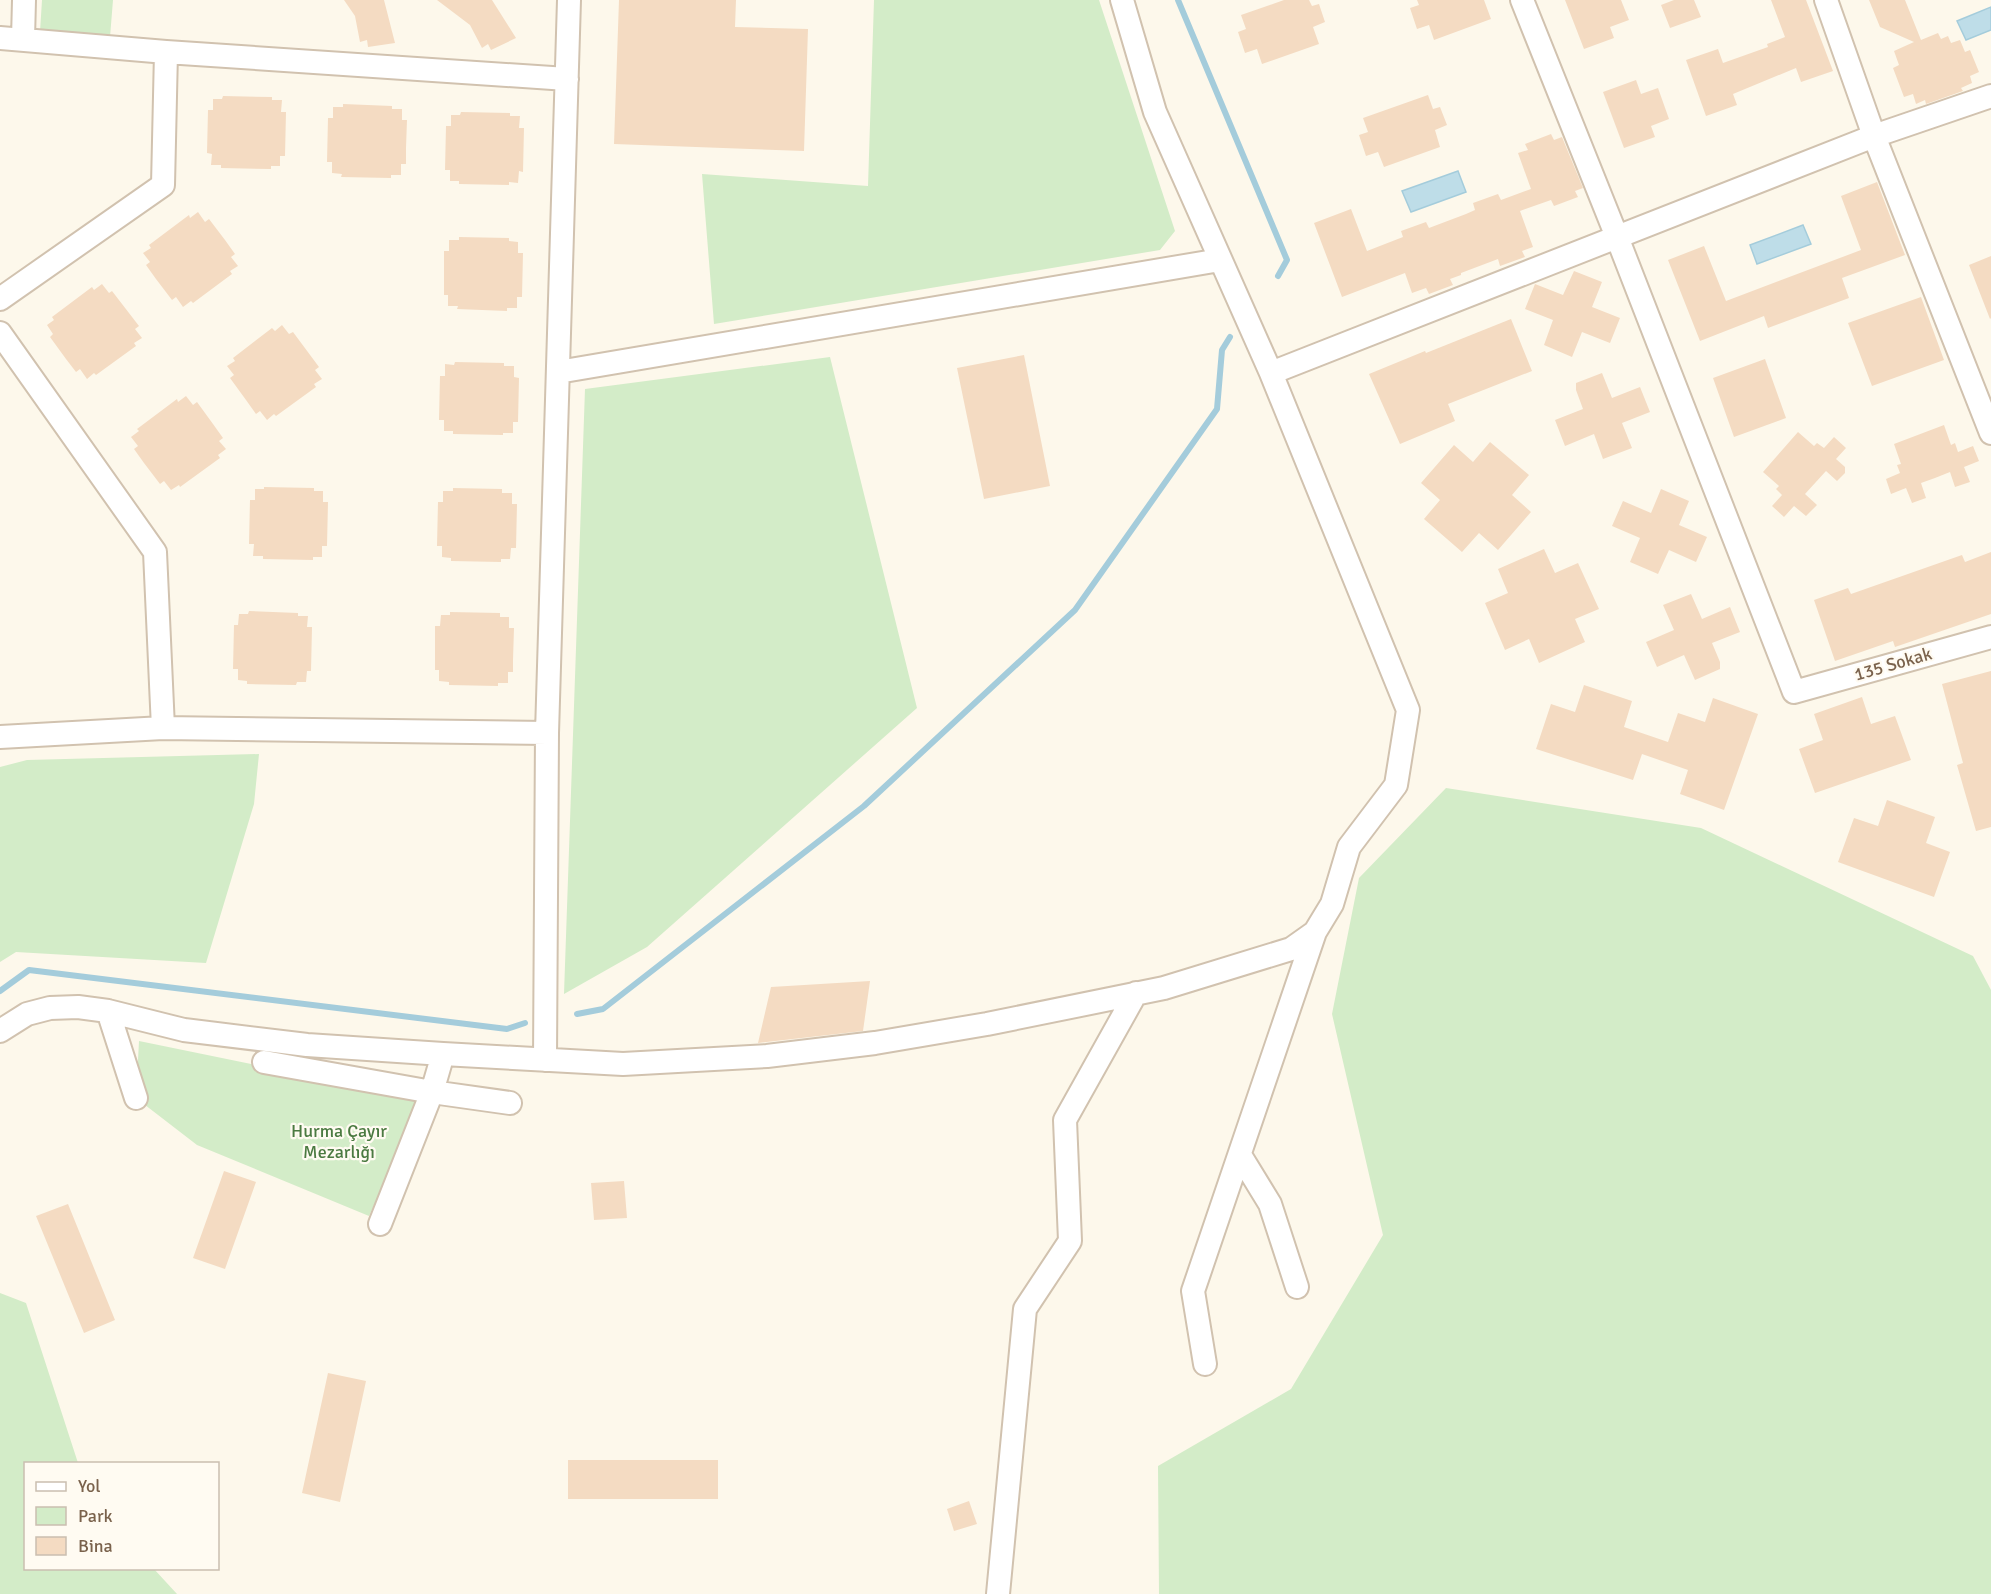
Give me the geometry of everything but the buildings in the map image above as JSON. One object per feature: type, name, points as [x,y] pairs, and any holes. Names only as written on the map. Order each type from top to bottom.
[{"type":"street","points":[[23,39],[24,0]]},
{"type":"street","points":[[545,1060],[547,733],[569,0]]},
{"type":"street","points":[[1122,0],[1155,112],[1270,374],[1408,710],[1396,785],[1349,847],[1332,904],[1315,932],[1193,1291],[1205,1364]]},
{"type":"street","points":[[1522,0],[1617,237]]},
{"type":"street","points":[[1826,0],[1874,136],[1991,433]]},
{"type":"street","points":[[0,38],[166,52],[567,79]]},
{"type":"street","points":[[0,299],[163,185],[166,52]]},
{"type":"street","points":[[1270,374],[1874,136],[1991,96]]},
{"type":"street","name":"135 Sokak","points":[[1617,237],[1794,692],[1991,637]]},
{"type":"street","points":[[558,372],[1220,260]]},
{"type":"street","points":[[0,333],[155,552],[163,728]]},
{"type":"street","points":[[0,737],[163,728],[547,733]]},
{"type":"street","points":[[0,1031],[27,1014],[50,1008],[78,1007],[108,1011],[184,1030],[307,1045],[623,1064],[767,1056],[875,1043],[987,1024],[1164,988],[1291,949],[1315,932]]},
{"type":"street","points":[[998,1594],[1025,1309],[1070,1241],[1065,1120],[1136,993]]},
{"type":"street","points":[[108,1011],[136,1098]]},
{"type":"street","points":[[380,1224],[432,1092],[443,1054]]},
{"type":"street","points":[[264,1062],[432,1092],[510,1103]]},
{"type":"street","points":[[1240,1155],[1270,1204],[1297,1287]]},
{"type":"green space","points":[[42,0],[113,0],[110,37],[40,32]]},
{"type":"green space","points":[[874,0],[1099,0],[1175,231],[1160,250],[714,324],[702,174],[868,186]]},
{"type":"green space","points":[[830,357],[917,708],[647,947],[564,994],[585,389]]},
{"type":"green space","points":[[259,754],[254,804],[206,963],[16,952],[0,962],[0,767],[27,760]]},
{"type":"green space","points":[[1446,788],[1701,828],[1973,956],[1991,990],[1991,1594],[1159,1594],[1158,1466],[1291,1389],[1383,1235],[1332,1014],[1359,878]]},
{"type":"green space","name":"Hurma Çayır Mezarlığı","points":[[139,1041],[422,1099],[369,1216],[197,1145],[136,1098]]},
{"type":"green space","points":[[0,1293],[26,1303],[78,1462],[24,1462],[24,1570],[155,1570],[177,1594],[0,1594]]},
{"type":"water","points":[[1991,7],[1991,30],[1966,40],[1957,21]]},
{"type":"water","points":[[1458,171],[1466,192],[1411,212],[1402,191]]},
{"type":"water","points":[[1803,225],[1811,244],[1757,264],[1750,245]]},
{"type":"waterway","points":[[1178,0],[1287,260],[1278,276]]},
{"type":"waterway","points":[[577,1014],[603,1009],[864,806],[1075,610],[1217,409],[1222,350],[1230,337]]},
{"type":"waterway","points":[[0,991],[29,970],[507,1029],[525,1023]]}]
